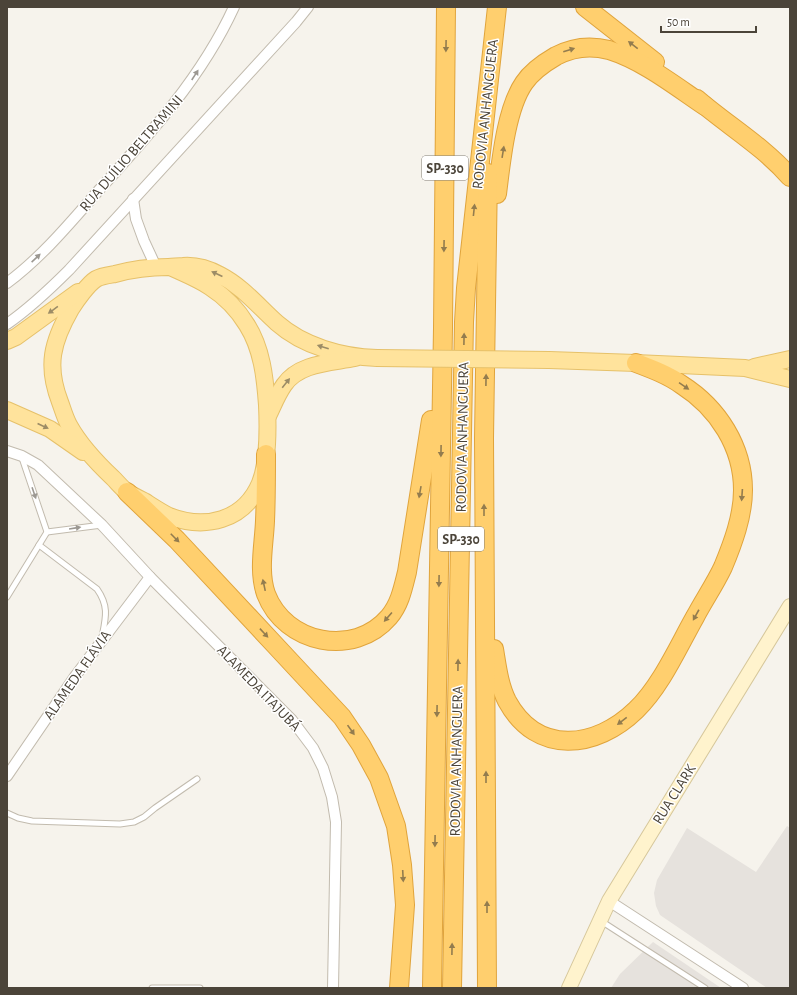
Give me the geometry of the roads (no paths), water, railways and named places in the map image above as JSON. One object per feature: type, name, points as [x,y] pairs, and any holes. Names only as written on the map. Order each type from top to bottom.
[{"type":"highway","name":"RODOVIA ANHANGUERA","points":[[432,988],[443,328],[446,7]]},
{"type":"highway","name":"RODOVIA ANHANGUERA","points":[[452,988],[464,322],[466,288],[497,7]]},
{"type":"highway","points":[[585,7],[750,140],[790,177]]},
{"type":"highway","points":[[488,274],[498,190],[512,109],[517,94],[524,83],[542,64],[570,49],[584,47],[608,50],[631,59],[647,68],[706,106]]},
{"type":"highway","points":[[487,92],[489,206],[484,438],[487,988]]},
{"type":"highway","points":[[266,454],[265,523],[262,572],[264,587],[277,613],[299,632],[314,638],[328,641],[347,640],[361,637],[376,629],[394,610],[401,597],[406,578],[428,448],[443,328]]},
{"type":"highway","points":[[486,591],[496,664],[499,681],[503,692],[508,702],[521,720],[541,734],[561,740],[575,741],[596,736],[611,730],[636,710],[661,677],[722,568],[734,539],[739,521],[743,490],[740,465],[736,450],[725,426],[717,416],[705,402],[682,385],[636,362]]},
{"type":"highway","points":[[127,492],[177,540],[342,717],[361,745],[379,778],[396,826],[402,864],[405,905],[399,988]]},
{"type":"main road","points":[[7,341],[16,337],[96,279],[135,269],[182,266],[200,268],[220,275],[240,289],[261,306],[276,322],[296,336],[318,346],[360,357],[636,362],[745,368],[790,379]]},
{"type":"main road","points":[[7,410],[50,429],[91,457],[127,492],[169,516],[191,521],[216,522],[243,508],[254,495],[261,481],[266,454],[267,417],[265,380],[258,348],[247,325],[231,304],[209,286],[163,267]]},
{"type":"main road","points":[[91,457],[68,424],[58,396],[52,361],[54,342],[62,324],[77,299],[96,279]]},
{"type":"main road","points":[[267,417],[284,385],[296,373],[310,367],[360,357]]},
{"type":"main road","points":[[745,368],[790,360]]},
{"type":"street","name":"RUA DUÍLIO BELTRAMINI","points":[[7,283],[50,246],[137,148],[179,97],[224,30],[234,7]]},
{"type":"street","points":[[7,324],[44,295],[296,22],[308,7]]},
{"type":"street","points":[[133,199],[136,219],[144,241],[163,267]]},
{"type":"street","name":"ALAMEDA ITAJUBÁ","points":[[7,451],[22,456],[38,465],[102,525],[150,577],[292,720],[313,748],[324,768],[332,797],[336,822],[332,988]]},
{"type":"street","name":"ALAMEDA FLÁVIA","points":[[7,776],[102,639],[150,577]]},
{"type":"street","name":"RUA CLARK","points":[[569,988],[609,901],[790,606]]},
{"type":"street","points":[[609,901],[743,988]]},
{"type":"lane","points":[[7,597],[47,532],[22,456]]},
{"type":"lane","points":[[47,532],[102,525]]},
{"type":"lane","points":[[39,545],[97,589],[102,596],[106,605],[102,639]]},
{"type":"lane","points":[[7,813],[18,818],[32,821],[120,824],[134,822],[144,817],[197,779]]},
{"type":"lane","points":[[600,921],[705,988]]},
{"type":"lane","points":[[152,988],[200,988]]}]
